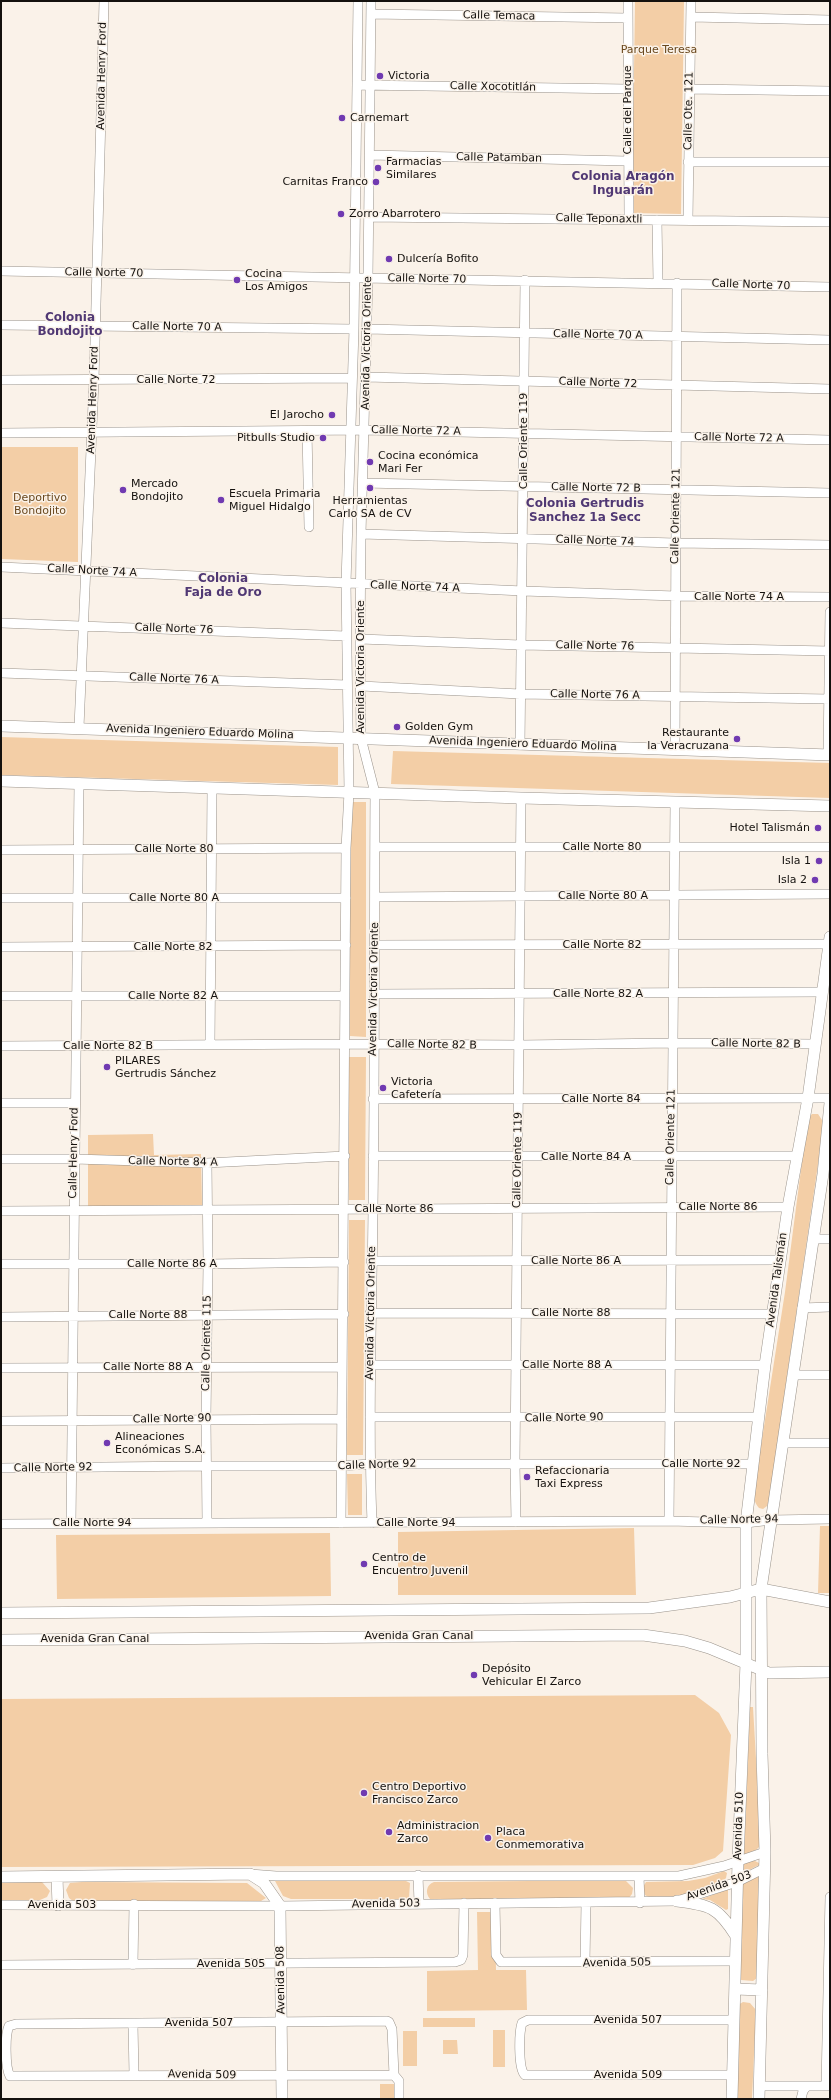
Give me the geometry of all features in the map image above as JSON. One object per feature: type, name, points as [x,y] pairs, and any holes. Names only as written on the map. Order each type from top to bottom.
[{"type":"main road","name":"Avenida Ingeniero Eduardo Molina","points":[[1,726],[78,727],[520,745],[829,755]]},
{"type":"main road","points":[[1,781],[521,798],[830,806]]},
{"type":"main road","name":"Avenida Talismán","points":[[747,1625],[746,1523],[752,1464],[780,1260],[808,1098],[830,940]]},
{"type":"main road","points":[[761,1589],[794,1375],[802,1308],[813,1239],[826,1174],[830,1103]]},
{"type":"main road","points":[[1,1613],[648,1608],[746,1594],[761,1589],[830,1602]]},
{"type":"main road","name":"Avenida 510","points":[[759,2099],[765,1868],[761,1589]]},
{"type":"main road","name":"Avenida 510","points":[[732,2099],[737,1882],[747,1625]]},
{"type":"main road","name":"Avenida Gran Canal","points":[[1,1640],[643,1635],[685,1641],[709,1648],[769,1673],[830,1672]]},
{"type":"main road","points":[[250,1874],[264,1883],[280,1906]]},
{"type":"main road","name":"Avenida 503","points":[[1,1877],[250,1874]]},
{"type":"main road","points":[[58,1877],[58,1905]]},
{"type":"main road","points":[[677,1902],[708,1906],[719,1913],[736,1936]]},
{"type":"main road","name":"Avenida 508","points":[[280,1906],[282,2099]]},
{"type":"main road","points":[[735,1989],[762,1990]]},
{"type":"street","name":"Avenida Henry Ford","points":[[78,727],[98,272],[104,1]]},
{"type":"street","name":"Avenida Victoria Oriente","points":[[341,1523],[345,1210],[346,848],[349,792],[346,583],[354,329],[358,1]]},
{"type":"street","name":"Avenida Victoria Oriente","points":[[371,1],[365,430],[360,534],[360,686],[361,738],[375,793],[373,1210],[370,1313],[370,1464],[372,1523]]},
{"type":"street","name":"Calle del Parque","points":[[628,1],[627,161],[629,219]]},
{"type":"street","name":"Calle Ote. 121","points":[[688,220],[691,1]]},
{"type":"street","name":"Calle Temaca","points":[[371,14],[628,18]]},
{"type":"street","points":[[691,17],[830,20]]},
{"type":"street","name":"Calle Xocotitlán","points":[[358,85],[628,89]]},
{"type":"street","points":[[689,89],[830,91]]},
{"type":"street","name":"Calle Patamban","points":[[370,155],[627,161]]},
{"type":"street","points":[[688,162],[830,162]]},
{"type":"street","name":"Calle Teponaxtli","points":[[369,217],[830,222]]},
{"type":"street","points":[[657,220],[658,283]]},
{"type":"street","name":"Calle Norte 70","points":[[1,271],[830,287]]},
{"type":"street","name":"Calle Oriente 119","points":[[520,745],[524,486],[525,280]]},
{"type":"street","name":"Calle Oriente 121","points":[[675,749],[674,696],[676,596],[677,283]]},
{"type":"street","name":"Calle Norte 70 A","points":[[1,325],[354,329]]},
{"type":"street","name":"Calle Norte 70 A","points":[[367,330],[830,340]]},
{"type":"street","name":"Calle Norte 72","points":[[366,377],[830,389]]},
{"type":"street","name":"Calle Norte 72","points":[[1,380],[352,378]]},
{"type":"street","name":"Calle Norte 72 A","points":[[1,433],[365,430],[830,440]]},
{"type":"street","points":[[307,431],[309,527]]},
{"type":"street","name":"Calle Norte 72 B","points":[[363,483],[830,493]]},
{"type":"street","name":"Calle Norte 74","points":[[360,534],[675,543],[830,545]]},
{"type":"street","name":"Calle Norte 74 A","points":[[1,567],[346,583],[360,585],[522,591],[676,596],[830,597]]},
{"type":"street","points":[[829,755],[830,612]]},
{"type":"street","name":"Calle Norte 76","points":[[1,623],[346,636]]},
{"type":"street","name":"Calle Norte 76","points":[[360,638],[521,645],[830,651]]},
{"type":"street","name":"Calle Norte 76 A","points":[[1,673],[347,685]]},
{"type":"street","name":"Calle Norte 76 A","points":[[360,686],[520,694],[830,699]]},
{"type":"street","name":"Calle Henry Ford","points":[[71,1524],[74,1103],[79,783]]},
{"type":"street","points":[[210,1045],[212,788]]},
{"type":"street","name":"Calle Oriente 119","points":[[516,1522],[514,1464],[516,1418],[516,1261],[520,1045],[521,798]]},
{"type":"street","name":"Calle Oriente 121","points":[[669,1521],[672,945],[675,802]]},
{"type":"street","name":"Calle Norte 80","points":[[375,847],[830,847]]},
{"type":"street","name":"Calle Norte 80","points":[[1,850],[346,848]]},
{"type":"street","name":"Calle Norte 80 A","points":[[375,897],[830,894]]},
{"type":"street","name":"Calle Norte 80 A","points":[[1,898],[346,898]]},
{"type":"street","name":"Calle Norte 82","points":[[374,945],[672,945],[830,940]]},
{"type":"street","name":"Calle Norte 82","points":[[1,947],[346,946]]},
{"type":"street","name":"Calle Norte 82 A","points":[[374,994],[672,994],[822,992]]},
{"type":"street","name":"Calle Norte 82 A","points":[[1,996],[345,996]]},
{"type":"street","name":"Calle Norte 82 B","points":[[1,1046],[345,1044],[520,1045],[672,1043],[815,1044]]},
{"type":"street","name":"Calle Norte 84","points":[[373,1099],[672,1100],[830,1098]]},
{"type":"street","points":[[1,1103],[74,1103]]},
{"type":"street","name":"Calle Norte 84 A","points":[[1,1159],[74,1159],[207,1163],[345,1156]]},
{"type":"street","name":"Calle Norte 84 A","points":[[373,1156],[798,1156]]},
{"type":"street","name":"Calle Oriente 115","points":[[207,1163],[207,1523]]},
{"type":"street","name":"Calle Norte 86","points":[[1,1211],[788,1207]]},
{"type":"street","points":[[813,1239],[830,1239]]},
{"type":"street","name":"Calle Norte 86 A","points":[[371,1261],[780,1260]]},
{"type":"street","name":"Calle Norte 86 A","points":[[1,1264],[208,1264],[344,1262]]},
{"type":"street","points":[[802,1308],[830,1307]]},
{"type":"street","name":"Calle Norte 88","points":[[370,1313],[772,1314]]},
{"type":"street","name":"Calle Norte 88","points":[[1,1317],[344,1314]]},
{"type":"street","name":"Calle Norte 88 A","points":[[370,1365],[765,1365]]},
{"type":"street","name":"Calle Norte 88 A","points":[[1,1368],[342,1367]]},
{"type":"street","points":[[794,1375],[830,1375]]},
{"type":"street","name":"Calle Norte 90","points":[[370,1417],[758,1417]]},
{"type":"street","name":"Calle Norte 90","points":[[1,1421],[206,1418],[342,1419]]},
{"type":"street","points":[[783,1443],[830,1443]]},
{"type":"street","name":"Calle Norte 92","points":[[1,1468],[341,1466],[370,1464],[752,1464]]},
{"type":"street","name":"Calle Norte 94","points":[[1,1524],[669,1521],[746,1523],[771,1520],[830,1519]]},
{"type":"street","name":"Avenida 503","points":[[250,1874],[276,1876],[639,1876],[693,1874],[765,1852]]},
{"type":"street","name":"Avenida 503","points":[[1,1905],[134,1904],[280,1906],[419,1903],[677,1902],[737,1882],[765,1868]]},
{"type":"street","points":[[418,1875],[419,1903]]},
{"type":"street","points":[[639,1876],[640,1903]]},
{"type":"street","points":[[759,2086],[828,2086],[830,1897]]},
{"type":"street","name":"Avenida 505","points":[[1,1965],[455,1962],[462,1960],[464,1903]]},
{"type":"street","name":"Avenida 505","points":[[496,1903],[496,1955],[498,1961],[585,1964],[735,1961]]},
{"type":"street","points":[[585,1964],[586,1903]]},
{"type":"street","points":[[133,1965],[134,1904]]},
{"type":"street","name":"Avenida 507","points":[[10,2076],[7,2069],[7,2032],[9,2026],[16,2024],[133,2024],[383,2020],[389,2022],[392,2029],[394,2075]]},
{"type":"street","name":"Avenida 507","points":[[523,2073],[521,2068],[520,2030],[522,2023],[528,2020],[734,2020]]},
{"type":"street","points":[[133,2024],[134,2074]]},
{"type":"street","name":"Avenida 509","points":[[523,2073],[527,2075],[733,2075]]},
{"type":"street","name":"Avenida 509","points":[[10,2076],[134,2074],[282,2076],[394,2075]]},
{"type":"street","points":[[394,2075],[398,2081],[398,2099]]},
{"type":"street","points":[[801,2099],[803,2091],[807,2086]]},
{"type":"green space","name":"Parque Teresa","points":[[635,1],[684,1],[681,214],[632,213]]},
{"type":"green space","name":"Deportivo Bondojito","points":[[1,447],[78,447],[78,562],[1,559]]},
{"type":"green space","points":[[1,737],[338,747],[338,785],[1,775]]},
{"type":"green space","points":[[393,751],[830,763],[830,798],[391,784]]},
{"type":"green space","points":[[350,802],[366,802],[366,1037],[350,1036]]},
{"type":"green space","points":[[349,1057],[366,1057],[365,1200],[349,1200]]},
{"type":"green space","points":[[812,1114],[818,1114],[824,1123],[769,1500],[767,1506],[763,1509],[759,1508],[756,1504],[754,1485],[785,1292],[806,1131],[809,1117]]},
{"type":"green space","points":[[153,1134],[154,1155],[201,1154],[202,1205],[88,1207],[88,1135]]},
{"type":"green space","points":[[349,1220],[365,1220],[363,1455],[347,1455]]},
{"type":"green space","points":[[347,1474],[362,1474],[362,1515],[348,1515]]},
{"type":"green space","points":[[820,1526],[830,1526],[830,1593],[818,1593]]},
{"type":"green space","points":[[634,1528],[636,1595],[398,1595],[398,1532]]},
{"type":"green space","points":[[330,1533],[331,1596],[57,1599],[56,1535]]},
{"type":"green space","name":"Centro Deportivo Francisco Zarco","points":[[695,1695],[719,1713],[731,1735],[723,1851],[715,1858],[693,1865],[1,1867],[1,1699]]},
{"type":"green space","points":[[750,1707],[753,1707],[761,1845],[756,1850],[744,1855]]},
{"type":"green space","points":[[753,1860],[759,1863],[759,1865],[741,1874],[741,1866],[744,1863]]},
{"type":"green space","points":[[724,1871],[727,1873],[726,1878],[720,1883],[700,1892],[687,1895],[652,1898],[645,1895],[643,1887],[646,1882],[688,1881],[705,1878]]},
{"type":"green space","points":[[760,1876],[757,1978],[753,1981],[741,1980],[739,1975],[741,1884]]},
{"type":"green space","points":[[404,1880],[410,1883],[409,1898],[406,1899],[291,1899],[283,1896],[275,1881]]},
{"type":"green space","points":[[625,1880],[633,1888],[632,1894],[628,1899],[430,1899],[427,1892],[429,1885],[434,1882]]},
{"type":"green space","points":[[1,1882],[42,1882],[50,1891],[47,1897],[40,1900],[1,1900]]},
{"type":"green space","points":[[70,1883],[247,1883],[266,1898],[261,1901],[73,1901],[69,1898],[66,1890]]},
{"type":"green space","points":[[728,1889],[728,1909],[726,1910],[710,1900],[702,1899]]},
{"type":"green space","points":[[477,1912],[495,1912],[496,1970],[526,1970],[527,2010],[427,2011],[427,1971],[478,1970]]},
{"type":"green space","points":[[743,2002],[750,2003],[756,2010],[752,2099],[734,2099],[738,2005]]},
{"type":"green space","points":[[423,2018],[475,2018],[475,2027],[423,2027]]},
{"type":"green space","points":[[493,2030],[505,2030],[505,2067],[493,2067]]},
{"type":"green space","points":[[403,2031],[417,2031],[417,2066],[403,2066]]},
{"type":"green space","points":[[443,2040],[457,2040],[458,2054],[443,2054]]},
{"type":"green space","points":[[380,2084],[396,2084],[396,2099],[380,2099]]},
{"type":"place","name":"Victoria","points":[[380,76]]},
{"type":"place","name":"Carnemart","points":[[342,118]]},
{"type":"place","name":"Farmacias Similares","points":[[378,168]]},
{"type":"place","name":"Carnitas Franco","points":[[376,182]]},
{"type":"place","name":"Zorro Abarrotero","points":[[341,214]]},
{"type":"place","name":"Dulcería Bofito","points":[[389,259]]},
{"type":"place","name":"Cocina Los Amigos","points":[[237,280]]},
{"type":"place","name":"El Jarocho","points":[[332,415]]},
{"type":"place","name":"Pitbulls Studio","points":[[323,438]]},
{"type":"place","name":"Cocina económica Mari Fer","points":[[370,462]]},
{"type":"place","name":"Herramientas Carlo SA de CV","points":[[370,488]]},
{"type":"place","name":"Mercado Bondojito","points":[[123,490]]},
{"type":"place","name":"Escuela Primaria Miguel Hidalgo","points":[[221,500]]},
{"type":"place","name":"Golden Gym","points":[[397,727]]},
{"type":"place","name":"Restaurante la Veracruzana","points":[[737,739]]},
{"type":"place","name":"Hotel Talismán","points":[[818,828]]},
{"type":"place","name":"Isla 1","points":[[819,861]]},
{"type":"place","name":"Isla 2","points":[[815,880]]},
{"type":"place","name":"PILARES Gertrudis Sánchez","points":[[107,1067]]},
{"type":"place","name":"Victoria Cafetería","points":[[383,1088]]},
{"type":"place","name":"Alineaciones Económicas S.A.","points":[[107,1443]]},
{"type":"place","name":"Refaccionaria Taxi Express","points":[[527,1477]]},
{"type":"place","name":"Centro de Encuentro Juvenil","points":[[364,1564]]},
{"type":"place","name":"Depósito Vehicular El Zarco","points":[[474,1675]]},
{"type":"place","name":"Centro Deportivo Francisco Zarco","points":[[364,1793]]},
{"type":"place","name":"Administracion Zarco","points":[[389,1832]]},
{"type":"place","name":"Placa Conmemorativa","points":[[488,1838]]},
{"type":"district","name":"Colonia Aragón Inguarán","points":[[623,184]]},
{"type":"district","name":"Colonia Bondojito","points":[[70,325]]},
{"type":"district","name":"Colonia Gertrudis Sanchez 1a Secc","points":[[585,511]]},
{"type":"district","name":"Colonia Faja de Oro","points":[[223,586]]}]
